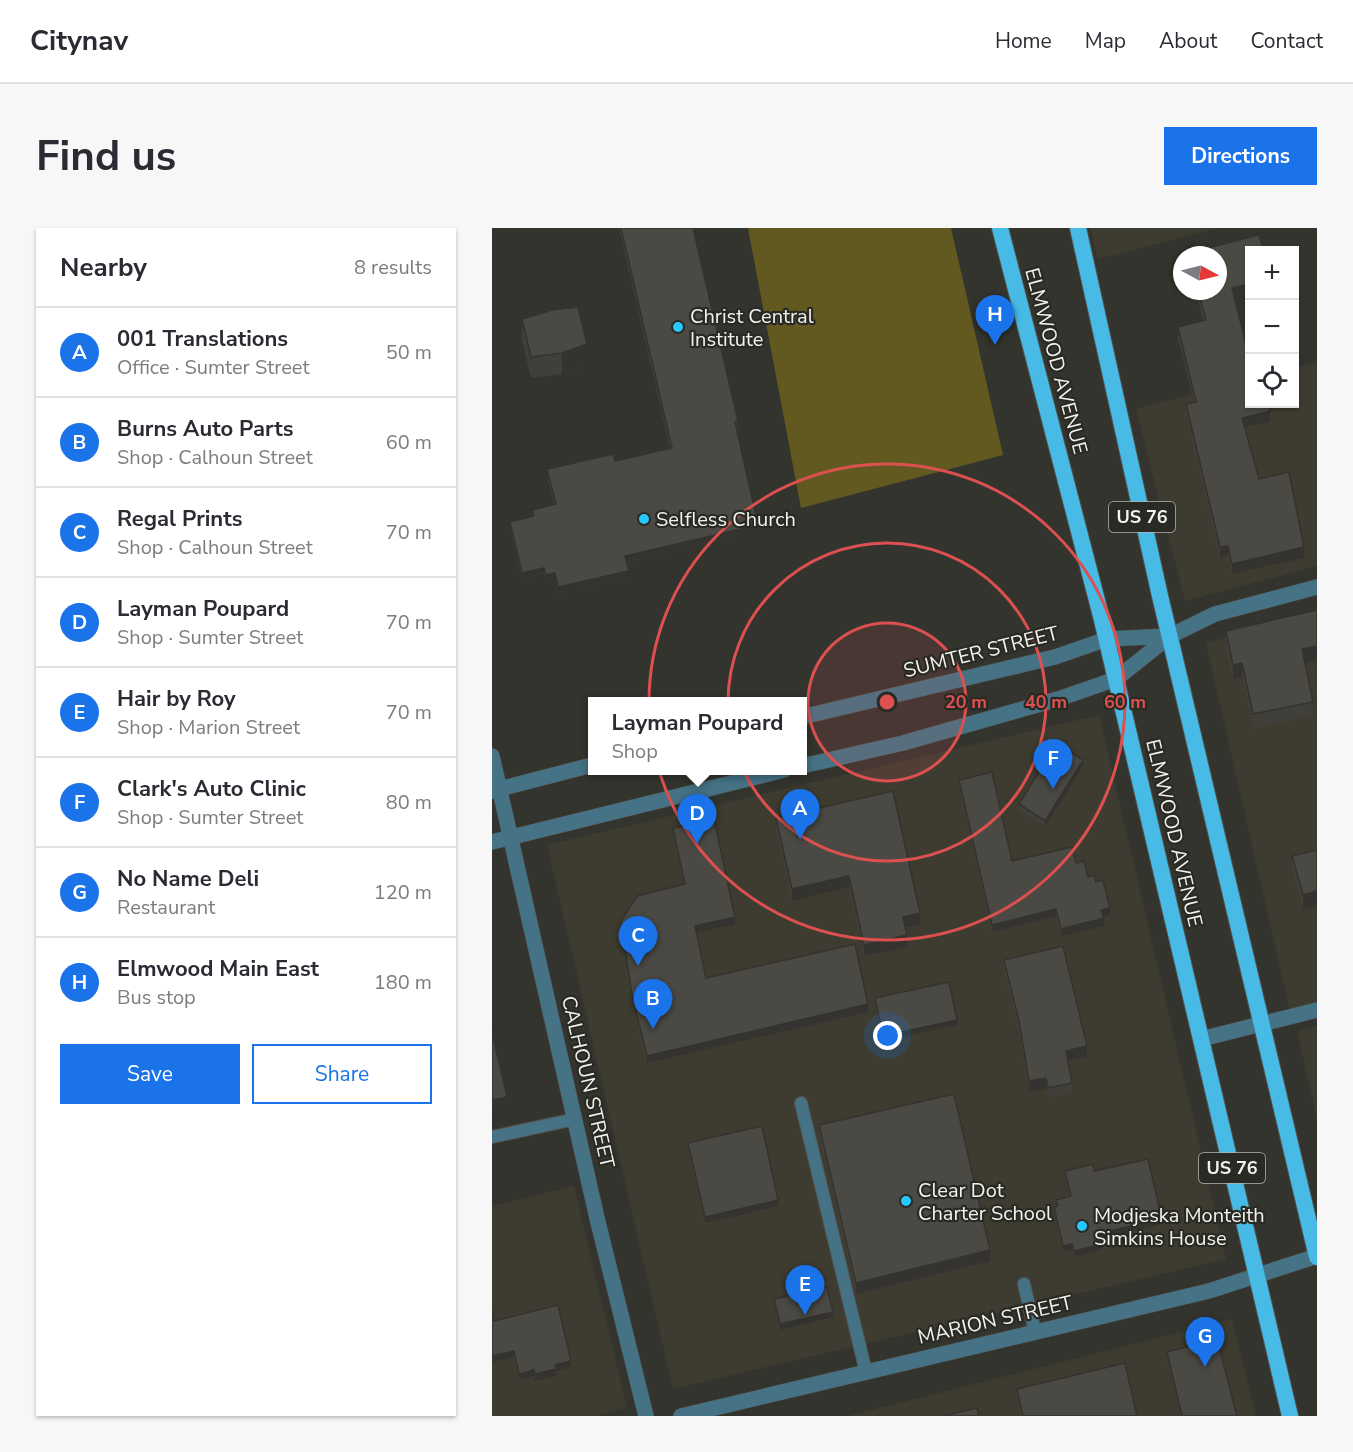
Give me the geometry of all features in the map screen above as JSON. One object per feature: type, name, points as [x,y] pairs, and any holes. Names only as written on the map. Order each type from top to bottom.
[{"type":"highway","name":"ELMWOOD AVENUE","points":[[1000,228],[1107,639],[1290,1416]]},
{"type":"highway","name":"ELMWOOD AVENUE","points":[[1078,228],[1170,636],[1317,1256]]},
{"type":"street","name":"SUMTER STREET","points":[[807,765],[903,743],[1058,699],[1116,679],[1170,636],[1215,614],[1317,587]]},
{"type":"street","name":"SUMTER STREET","points":[[807,716],[1055,657],[1107,639],[1170,636]]},
{"type":"street","name":"CALHOUN STREET","points":[[492,756],[496,790],[511,838],[646,1416]]},
{"type":"street","points":[[496,790],[588,766]]},
{"type":"street","points":[[492,842],[611,811],[767,775]]},
{"type":"street","points":[[1201,1039],[1317,1010]]},
{"type":"street","name":"MARION STREET","points":[[681,1416],[1209,1291],[1317,1256]]},
{"type":"lane","points":[[801,1103],[866,1372]]},
{"type":"lane","points":[[492,1137],[575,1119]]},
{"type":"lane","points":[[1024,1284],[1035,1332]]},
{"type":"shaded area","points":[[748,228],[951,228],[1003,455],[801,508]]},
{"type":"shaded area","points":[[1090,228],[1219,228],[1098,259]]},
{"type":"shaded area","points":[[1317,362],[1317,566],[1185,601],[1136,409],[1245,380],[1245,408],[1299,408],[1299,367]]},
{"type":"shaded area","points":[[1317,614],[1317,1004],[1290,1012],[1206,643]]},
{"type":"shaded area","points":[[1099,715],[1226,1259],[673,1389],[547,845]]},
{"type":"shaded area","points":[[1317,1026],[1317,1119],[1297,1031]]},
{"type":"shaded area","points":[[574,1186],[627,1408],[596,1416],[492,1416],[492,1206]]},
{"type":"shaded area","points":[[1232,1319],[1256,1416],[847,1416]]},
{"type":"building","points":[[621,228],[693,228],[738,421],[735,422],[758,525],[625,556],[629,571],[558,587],[555,573],[546,575],[544,568],[522,573],[510,522],[534,516],[532,510],[556,504],[547,469],[613,454],[615,461],[672,448]]},
{"type":"building","points":[[1259,235],[1262,246],[1245,246],[1245,285],[1232,288],[1245,340],[1245,408],[1270,408],[1270,411],[1242,418],[1259,479],[1289,472],[1304,547],[1232,564],[1228,546],[1220,547],[1186,404],[1196,402],[1178,327],[1206,320],[1200,300],[1227,300],[1227,246],[1216,246]]},
{"type":"building","points":[[578,307],[587,344],[562,353],[531,357],[522,319],[552,310]]},
{"type":"building","points":[[1317,610],[1317,646],[1302,649],[1313,702],[1253,714],[1242,663],[1233,665],[1226,631]]},
{"type":"building","points":[[1057,743],[1083,760],[1045,821],[1019,804]]},
{"type":"building","points":[[992,772],[1012,861],[1072,847],[1076,863],[1084,861],[1088,877],[1094,875],[1096,882],[1103,880],[1110,908],[1101,910],[1104,918],[1061,929],[1056,909],[992,925],[959,780]]},
{"type":"building","points":[[893,791],[920,913],[903,917],[907,935],[864,945],[849,876],[792,889],[776,818]]},
{"type":"building","points":[[714,819],[735,917],[695,926],[706,978],[855,944],[868,1004],[647,1056],[632,995],[621,921],[637,896],[685,884],[673,828]]},
{"type":"building","points":[[1317,850],[1317,891],[1303,895],[1292,856]]},
{"type":"building","points":[[1063,946],[1087,1046],[1066,1051],[1072,1083],[1048,1088],[1046,1078],[1029,1081],[1019,1021],[1004,960]]},
{"type":"building","points":[[949,982],[957,1020],[883,1036],[875,998]]},
{"type":"building","points":[[492,1032],[507,1097],[492,1100]]},
{"type":"building","name":"Clear Dot Charter School","points":[[954,1094],[990,1250],[856,1283],[819,1125]]},
{"type":"building","points":[[762,1126],[778,1200],[705,1217],[688,1143]]},
{"type":"building","points":[[1148,1159],[1162,1219],[1109,1231],[1110,1235],[1101,1237],[1103,1244],[1074,1251],[1072,1244],[1063,1246],[1054,1207],[1058,1206],[1056,1200],[1071,1196],[1065,1171],[1093,1164],[1094,1171]]},
{"type":"building","points":[[827,1287],[833,1312],[780,1324],[774,1299]]},
{"type":"building","points":[[558,1305],[571,1361],[555,1365],[556,1369],[535,1374],[534,1370],[519,1374],[514,1351],[492,1356],[492,1311],[494,1321]]},
{"type":"building","points":[[1209,1341],[1219,1347],[1237,1416],[1182,1416],[1167,1352]]},
{"type":"building","points":[[1125,1363],[1137,1416],[1023,1416],[1017,1389]]},
{"type":"building","points":[[977,1408],[979,1416],[942,1416]]},
{"type":"place","name":"Christ Central Institute","points":[[678,327]]},
{"type":"place","name":"Elmwood Main East","points":[[995,345]]},
{"type":"place","name":"Selfless Church","points":[[644,519]]},
{"type":"place","name":"Clark's Auto Clinic","points":[[1053,789]]},
{"type":"place","name":"001 Translations","points":[[800,839]]},
{"type":"place","name":"Layman Poupard","points":[[697,844]]},
{"type":"place","name":"Regal Prints","points":[[638,966]]},
{"type":"place","name":"Burns Auto Parts","points":[[653,1029]]},
{"type":"place","name":"Clear Dot Charter School","points":[[906,1201]]},
{"type":"place","name":"Modjeska Monteith Simkins House","points":[[1082,1226]]},
{"type":"place","name":"Hair by Roy","points":[[805,1315]]},
{"type":"place","name":"No Name Deli","points":[[1205,1367]]}]
